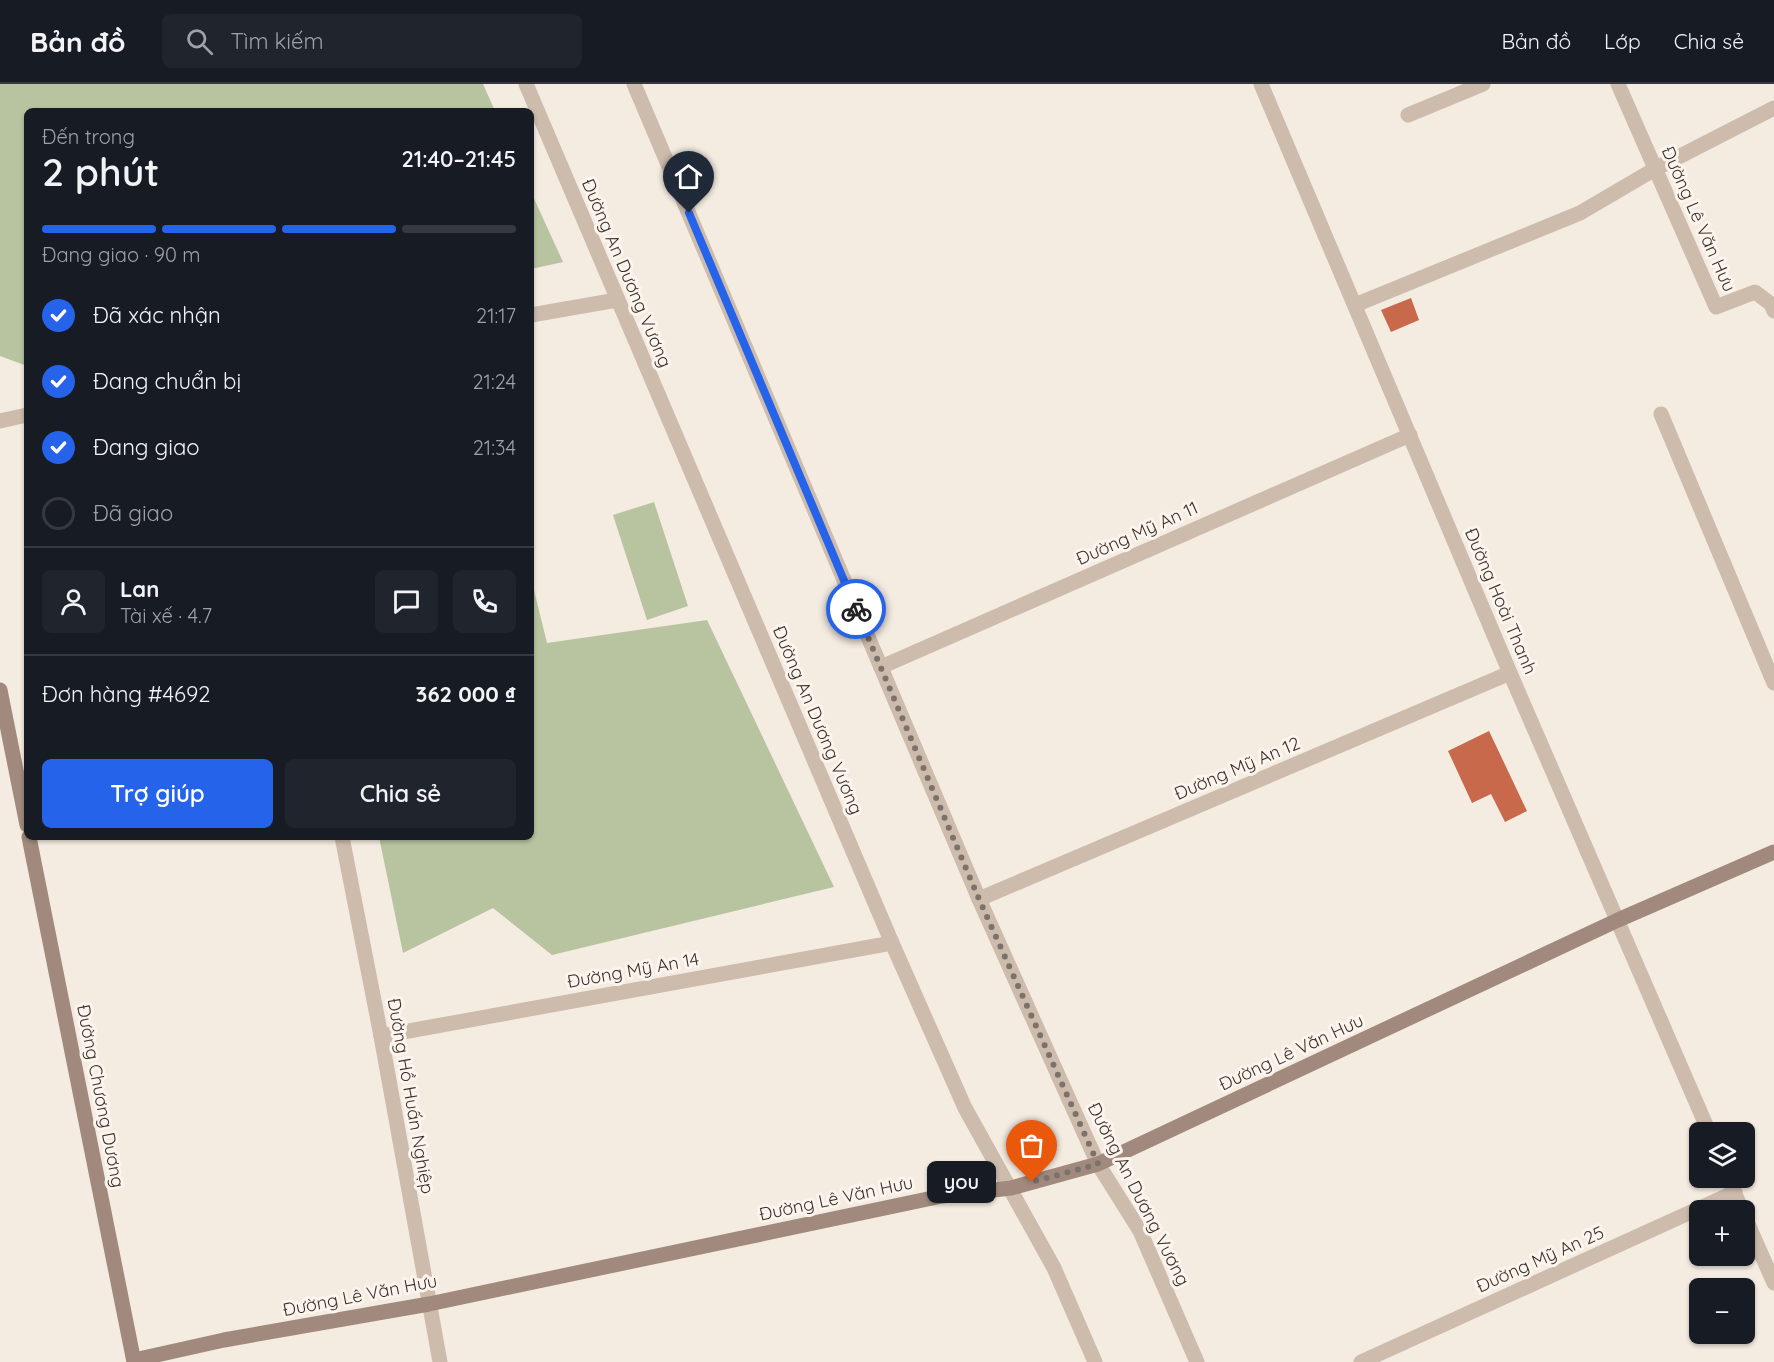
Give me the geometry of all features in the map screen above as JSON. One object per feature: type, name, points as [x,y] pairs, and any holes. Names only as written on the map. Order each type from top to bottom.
[{"type":"street","name":"Đường An Dương Vương","points":[[526,84],[965,1108],[1054,1268],[1095,1362]]},
{"type":"street","name":"Đường An Dương Vương","points":[[634,84],[979,899],[1098,1164],[1140,1231],[1197,1362]]},
{"type":"street","name":"Đường Hoài Thanh","points":[[1261,84],[1510,673],[1705,1122]]},
{"type":"street","points":[[1408,116],[1483,84]]},
{"type":"street","name":"Đường Lê Văn Hưu","points":[[1618,84],[1716,307],[1755,292],[1771,304],[1774,311]]},
{"type":"street","points":[[1355,305],[1580,213],[1655,169],[1774,108]]},
{"type":"street","points":[[534,314],[617,300]]},
{"type":"street","points":[[1661,414],[1774,683]]},
{"type":"street","points":[[0,421],[24,417]]},
{"type":"street","name":"Đường Mỹ An 11","points":[[881,667],[1410,435]]},
{"type":"street","name":"Đường Mỹ An 12","points":[[979,899],[1510,673]]},
{"type":"street","points":[[0,690],[24,810]]},
{"type":"street","name":"Đường Chương Dương","points":[[30,840],[134,1361]]},
{"type":"street","name":"Đường Hồ Huấn Nghiệp","points":[[343,840],[381,1036],[440,1362]]},
{"type":"street","name":"Đường Lê Văn Hưu","points":[[134,1361],[224,1340],[429,1304],[942,1196],[1011,1188],[1098,1164],[1618,920],[1774,852]]},
{"type":"street","name":"Đường Mỹ An 14","points":[[381,1036],[892,942]]},
{"type":"street","points":[[1733,1188],[1739,1200]]},
{"type":"street","name":"Đường Mỹ An 25","points":[[1361,1362],[1735,1192]]},
{"type":"street","points":[[1755,1240],[1774,1283]]},
{"type":"green space","points":[[0,84],[483,84],[494,108],[24,108],[24,365],[0,356]]},
{"type":"green space","points":[[534,199],[563,262],[534,268]]},
{"type":"green space","points":[[654,502],[688,606],[647,620],[613,515]]},
{"type":"green space","points":[[534,590],[547,643],[707,620],[834,887],[552,955],[493,908],[403,953],[380,840],[534,840]]},
{"type":"building","points":[[1411,298],[1419,320],[1391,332],[1381,310]]},
{"type":"building","points":[[1489,731],[1527,811],[1505,822],[1491,794],[1472,803],[1448,751]]},
{"type":"way so far","points":[[856,609],[979,899],[1098,1164],[1032,1182]]},
{"type":"place","name":"you","points":[[1032,1182]]},
{"type":"route","points":[[689,213],[856,609]]}]
